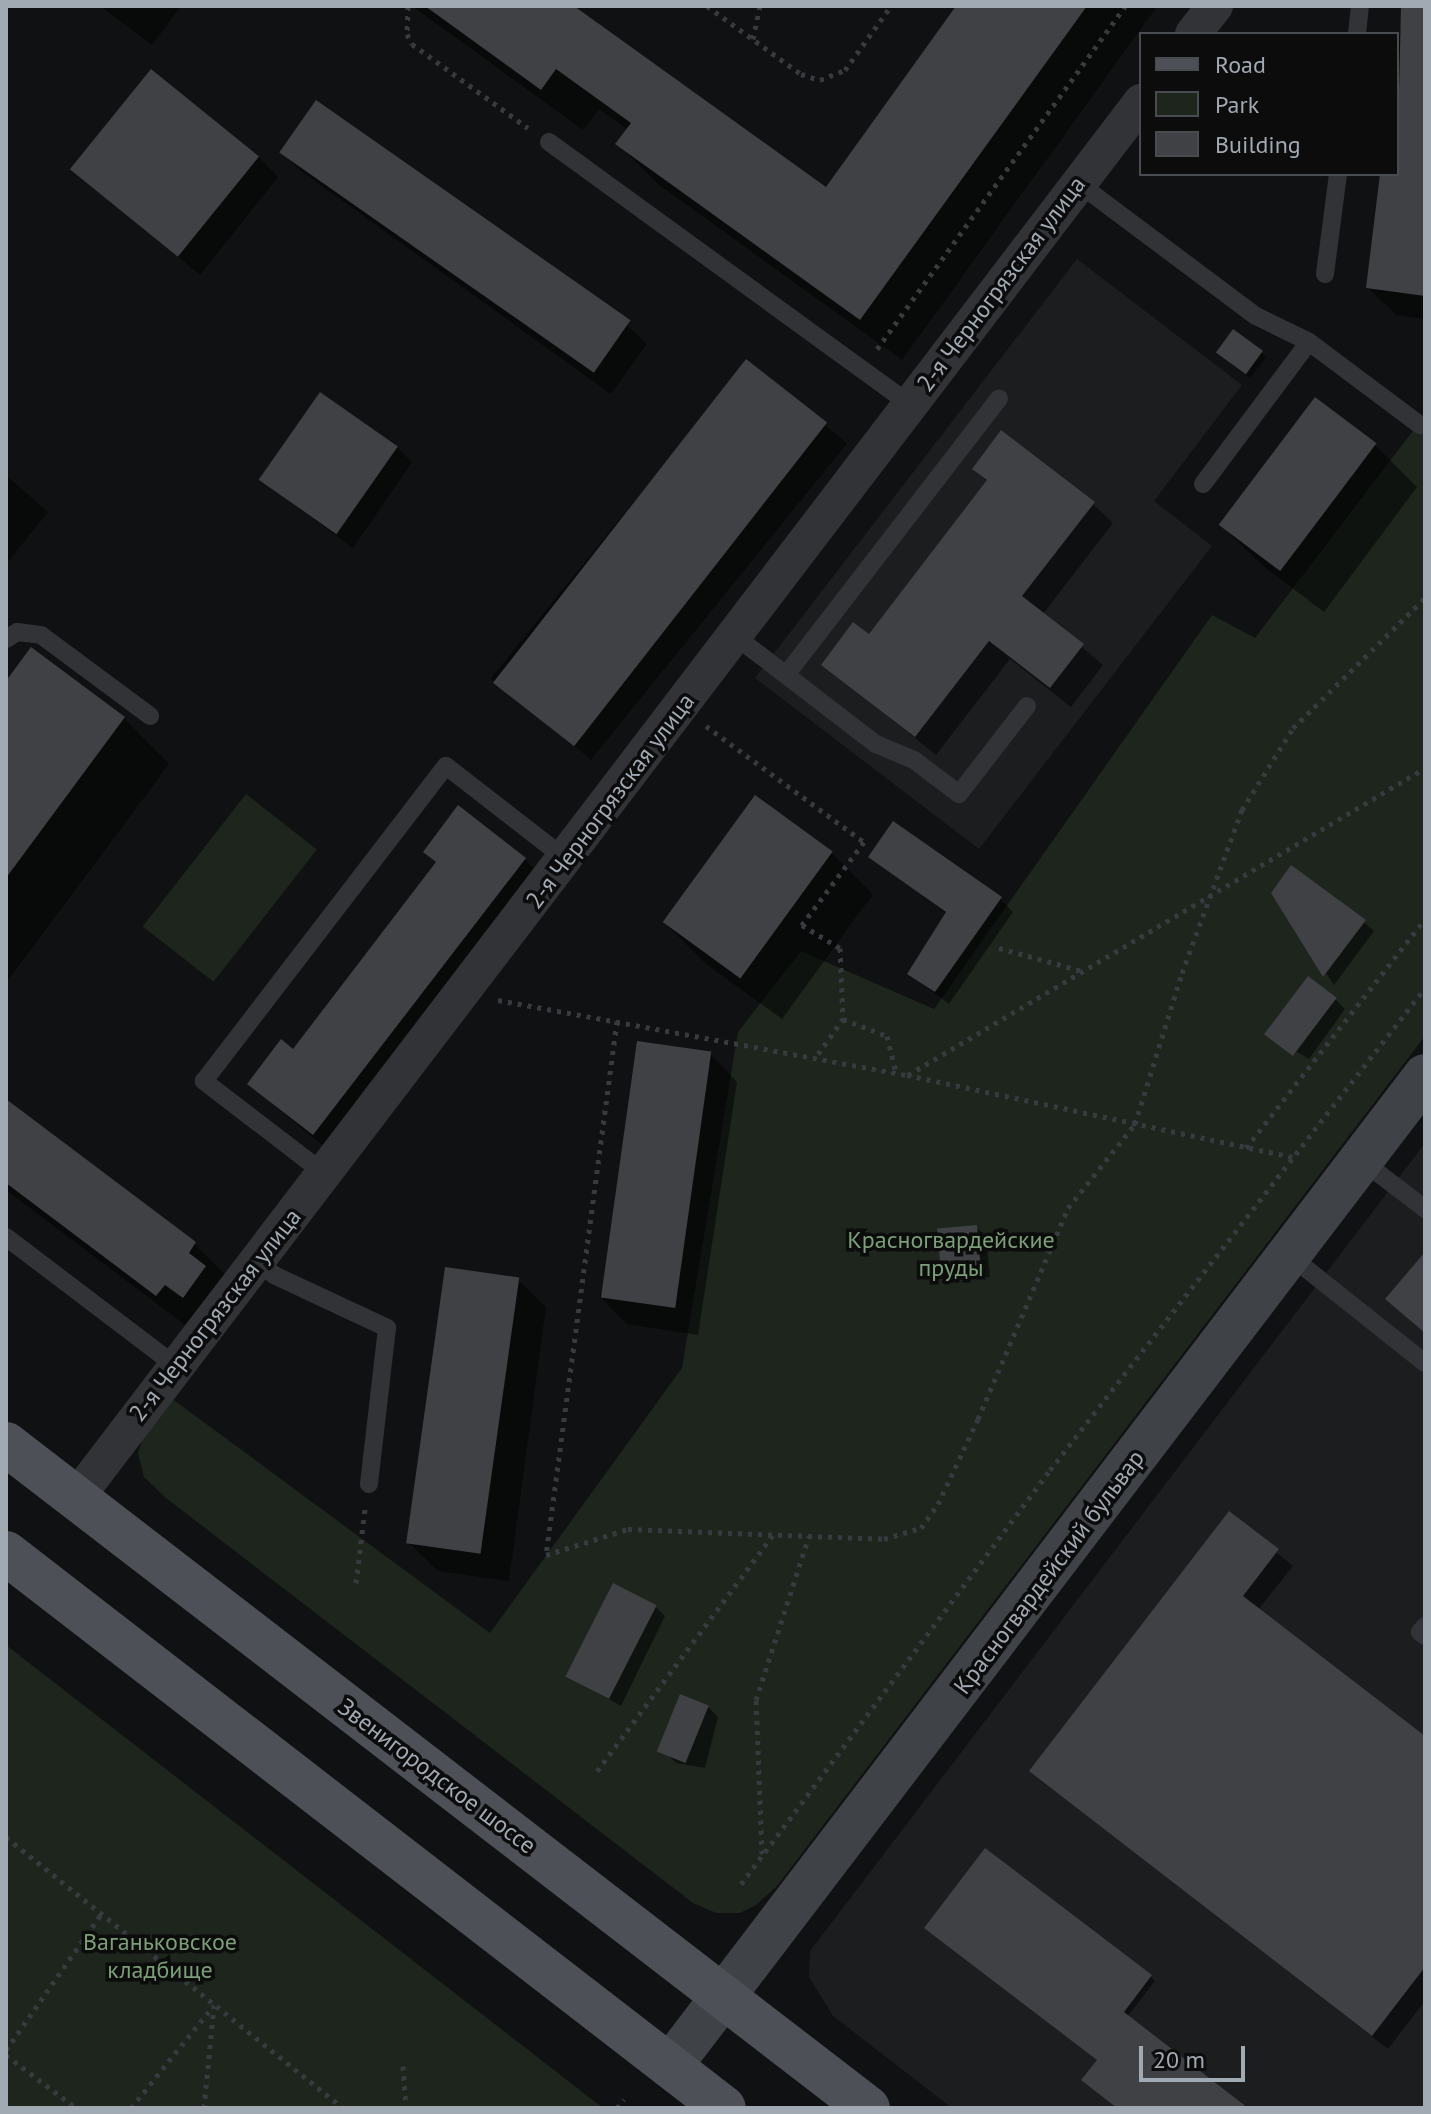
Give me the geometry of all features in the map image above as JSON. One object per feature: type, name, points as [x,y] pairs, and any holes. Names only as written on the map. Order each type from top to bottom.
[{"type":"main road","name":"Звенигородское шоссе","points":[[6,1444],[868,2108]]},
{"type":"main road","points":[[6,1553],[724,2108]]},
{"type":"street","points":[[1195,32],[1215,6]]},
{"type":"street","name":"2-я Черногрязская улица","points":[[76,1498],[1139,105]]},
{"type":"street","name":"Красногвардейский бульвар","points":[[670,2066],[1425,1076]]},
{"type":"lane","points":[[1357,32],[1360,6]]},
{"type":"lane","points":[[549,142],[910,404]]},
{"type":"lane","points":[[1325,274],[1338,176]]},
{"type":"lane","points":[[1078,183],[1256,316],[1309,342],[1420,425]]},
{"type":"lane","points":[[1203,484],[1309,342]]},
{"type":"lane","points":[[786,675],[999,398]]},
{"type":"lane","points":[[6,639],[17,632],[41,635],[150,716]]},
{"type":"lane","points":[[735,636],[876,744],[914,760],[959,794],[1027,706]]},
{"type":"lane","points":[[325,1174],[204,1081],[223,1056],[446,766],[566,859]]},
{"type":"lane","points":[[1361,1160],[1425,1209]]},
{"type":"lane","points":[[6,1237],[176,1366]]},
{"type":"lane","points":[[1289,1255],[1425,1363]]},
{"type":"lane","points":[[257,1262],[274,1275],[387,1328],[369,1484]]},
{"type":"lane","points":[[1425,1626],[1420,1632],[1425,1636]]},
{"type":"path","points":[[408,6],[407,34],[412,44],[528,128]]},
{"type":"path","points":[[707,6],[801,74],[828,79],[845,70],[891,6]]},
{"type":"path","points":[[753,39],[760,6]]},
{"type":"path","points":[[862,369],[1125,6]]},
{"type":"path","points":[[617,1021],[546,1555],[628,1529],[884,1539],[921,1528],[938,1504],[978,1419],[1068,1208],[1135,1124],[1182,973],[1216,891],[1242,810],[1293,728],[1425,598]]},
{"type":"path","points":[[692,735],[702,722],[864,842],[802,925],[840,948],[843,1019],[818,1054]]},
{"type":"path","points":[[907,1075],[1425,768]]},
{"type":"path","points":[[1246,1148],[1425,919]]},
{"type":"path","points":[[999,948],[1082,971]]},
{"type":"path","points":[[499,986],[489,998],[907,1075],[1292,1157]]},
{"type":"path","points":[[741,1884],[1292,1157],[1425,988]]},
{"type":"path","points":[[843,1019],[887,1036],[896,1073]]},
{"type":"path","points":[[356,1583],[369,1484]]},
{"type":"path","points":[[597,1771],[774,1534]]},
{"type":"path","points":[[762,1855],[756,1700],[809,1536]]},
{"type":"path","points":[[6,1837],[343,2108]]},
{"type":"path","points":[[76,2108],[6,2052],[102,1913]]},
{"type":"path","points":[[131,2108],[214,2005]]},
{"type":"path","points":[[204,2108],[214,2005]]},
{"type":"path","points":[[403,2066],[406,2108]]},
{"type":"path","points":[[617,2108],[624,2099]]},
{"type":"shaded area","points":[[1077,259],[1242,385],[1154,501],[1212,546],[979,849],[755,678]]},
{"type":"shaded area","points":[[1425,1143],[1425,2108],[952,2108],[833,2016],[809,1977],[810,1951]]},
{"type":"green space","name":"Красногвардейские пруды","points":[[1425,415],[1425,1036],[777,1886],[756,1905],[740,1913],[716,1913],[693,1903],[166,1498],[144,1477],[138,1453],[144,1435],[171,1398],[490,1633],[682,1368],[738,1032],[801,951],[934,1009],[1212,615],[1255,638]]},
{"type":"green space","points":[[246,794],[317,849],[213,982],[143,926]]},
{"type":"green space","name":"Ваганьковское кладбище","points":[[6,1645],[603,2108],[6,2108]]},
{"type":"building","points":[[425,6],[574,6],[826,187],[956,6],[1087,6],[860,320],[615,144],[631,123],[556,69],[541,90]]},
{"type":"building","points":[[1401,6],[1425,6],[1425,296],[1366,288],[1380,176],[1399,176]]},
{"type":"building","points":[[151,69],[259,156],[178,257],[70,169]]},
{"type":"building","points":[[316,100],[631,320],[594,373],[279,152]]},
{"type":"building","points":[[1233,329],[1263,351],[1246,374],[1216,352]]},
{"type":"building","points":[[746,359],[827,422],[574,746],[493,683]]},
{"type":"building","points":[[320,392],[398,446],[336,534],[259,480]]},
{"type":"building","points":[[1315,397],[1376,443],[1280,571],[1219,525]]},
{"type":"building","points":[[1001,430],[1095,502],[1022,596],[1084,644],[1050,688],[989,641],[915,737],[821,665],[853,622],[869,634],[987,480],[972,469]]},
{"type":"building","points":[[31,647],[125,717],[6,878],[6,681]]},
{"type":"building","points":[[755,795],[833,851],[740,978],[663,922]]},
{"type":"building","points":[[458,805],[526,858],[313,1135],[247,1084],[281,1039],[293,1049],[436,862],[423,852]]},
{"type":"building","points":[[893,821],[1002,897],[935,992],[907,974],[946,912],[868,857]]},
{"type":"building","points":[[1291,865],[1366,920],[1323,977],[1271,893]]},
{"type":"building","points":[[1308,976],[1337,998],[1293,1056],[1264,1034]]},
{"type":"building","points":[[637,1041],[711,1051],[675,1308],[601,1297]]},
{"type":"building","points":[[6,1099],[196,1242],[189,1253],[206,1266],[183,1298],[165,1285],[156,1296],[6,1183]]},
{"type":"building","points":[[977,1225],[981,1268],[941,1271],[937,1228]]},
{"type":"building","points":[[1425,1252],[1425,1333],[1385,1299]]},
{"type":"building","points":[[445,1267],[519,1277],[480,1554],[406,1543]]},
{"type":"building","points":[[1229,1511],[1279,1549],[1243,1596],[1425,1736],[1425,1967],[1372,2036],[1029,1771]]},
{"type":"building","points":[[613,1583],[657,1605],[609,1699],[565,1677]]},
{"type":"building","points":[[680,1694],[709,1706],[686,1763],[657,1751]]},
{"type":"building","points":[[985,1848],[1152,1975],[1124,2012],[1248,2108],[1117,2108],[1081,2080],[1097,2060],[924,1928]]}]
